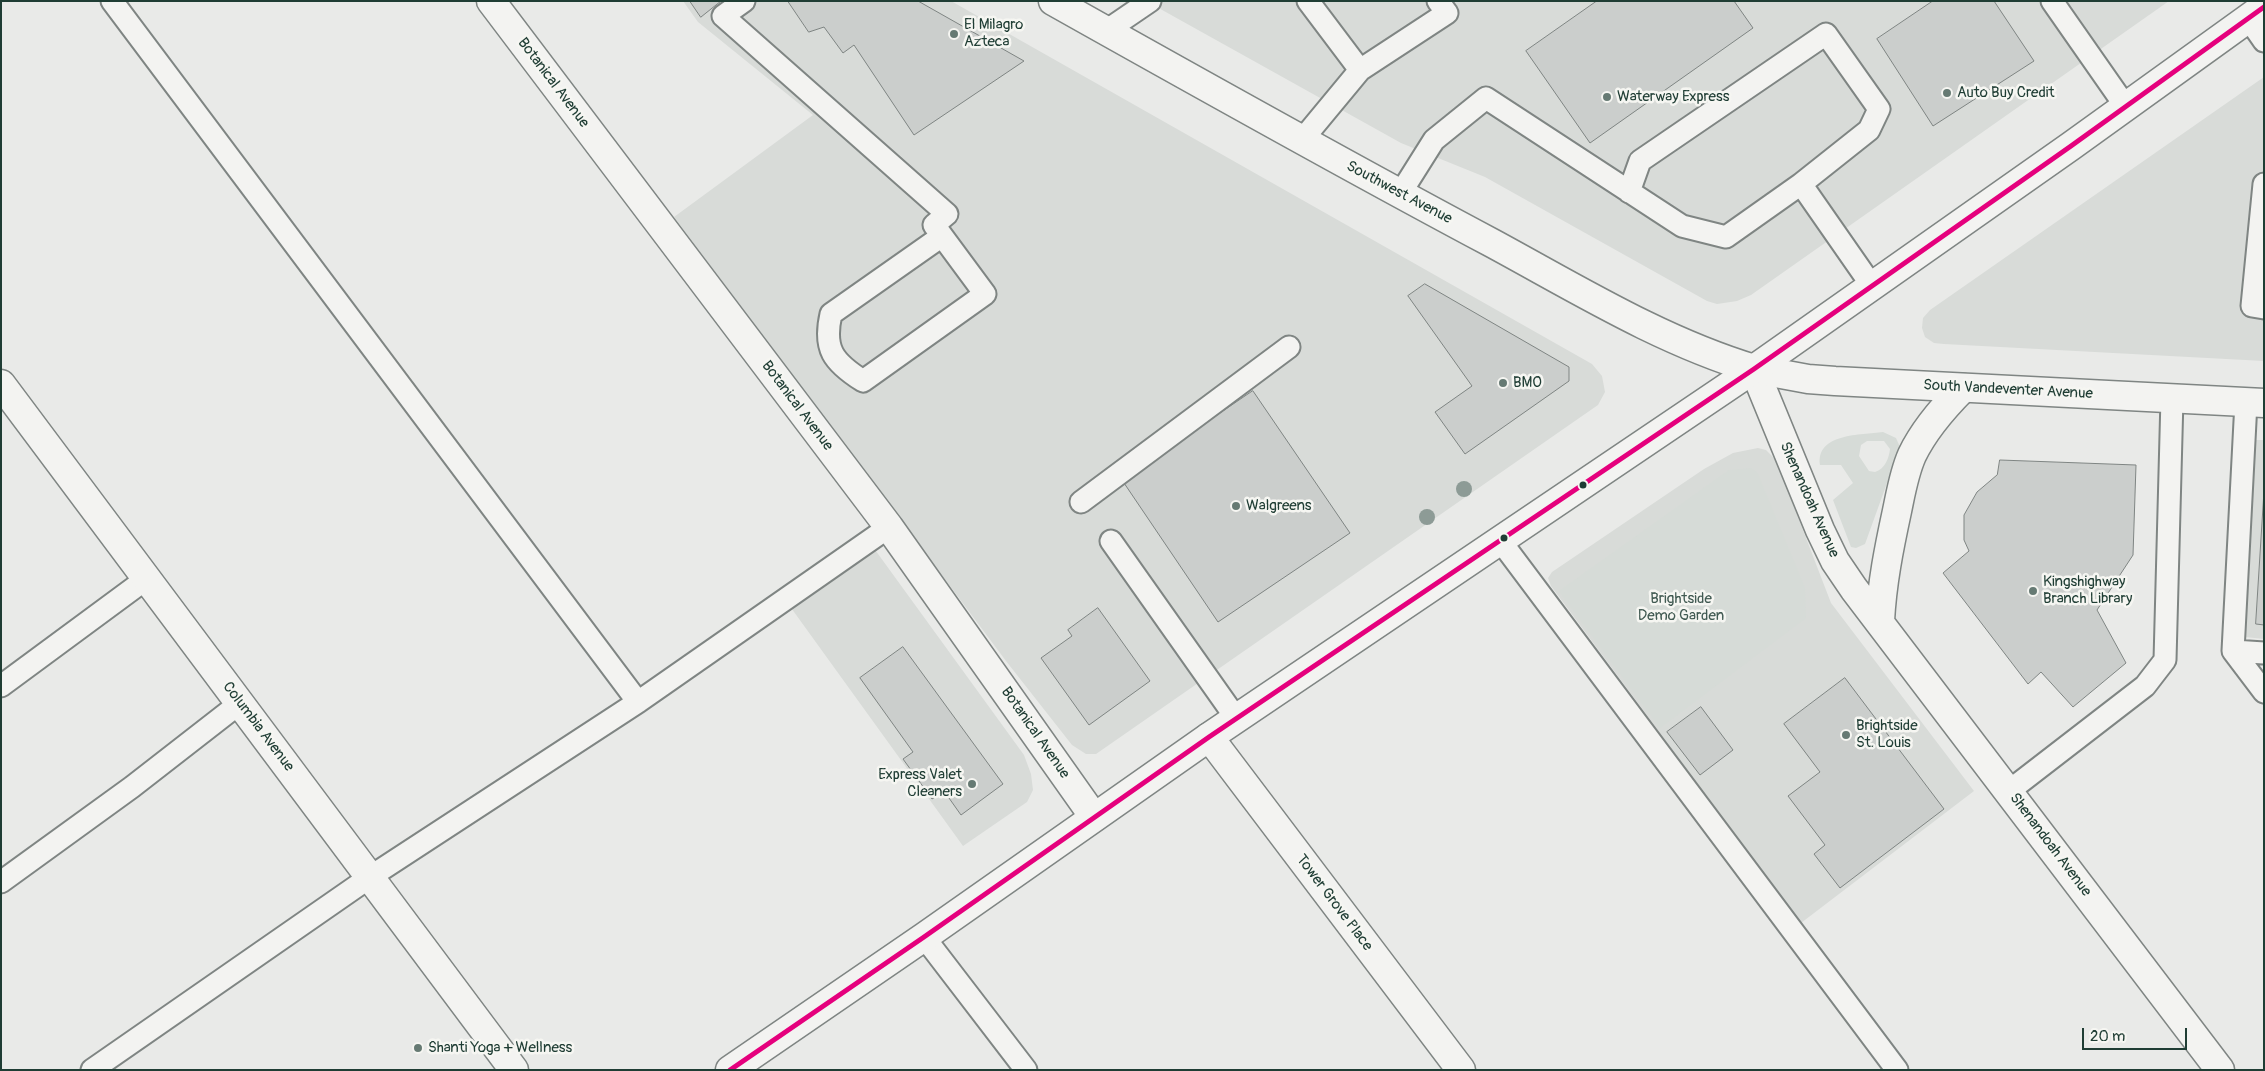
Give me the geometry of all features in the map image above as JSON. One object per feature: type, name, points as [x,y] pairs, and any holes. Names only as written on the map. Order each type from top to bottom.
[{"type":"street","name":"Botanical Avenue","points":[[491,1],[889,527],[1094,817]]},
{"type":"street","name":"Southwest Avenue","points":[[1053,1],[1400,194],[1652,328],[1724,360],[1754,369]]},
{"type":"street","points":[[730,1070],[924,937],[1209,736],[1754,369],[2256,13]]},
{"type":"street","name":"South Vandeventer Avenue","points":[[1754,369],[1808,379],[2255,403]]},
{"type":"street","name":"Shenandoah Avenue","points":[[1754,369],[1831,553],[1854,589],[2220,1070]]},
{"type":"street","name":"Columbia Avenue","points":[[1,384],[514,1070]]},
{"type":"street","points":[[1880,621],[1886,562],[1905,474],[1920,440],[1947,403],[1963,388]]},
{"type":"street","name":"Tower Grove Place","points":[[1209,736],[1461,1070]]},
{"type":"lane","points":[[112,1],[638,702]]},
{"type":"lane","points":[[744,1],[723,16],[947,214],[934,225],[985,294],[863,381],[846,370],[831,354],[827,332],[831,314],[942,236]]},
{"type":"lane","points":[[1106,32],[1150,1]]},
{"type":"lane","points":[[1308,1],[1360,70]]},
{"type":"lane","points":[[1302,140],[1360,70],[1447,13],[1438,1]]},
{"type":"lane","points":[[2052,1],[2126,107]]},
{"type":"lane","points":[[2256,13],[2264,40]]},
{"type":"lane","points":[[1400,194],[1434,140],[1486,98],[1629,192],[1682,226],[1726,237],[1801,184],[1869,130],[1879,109],[1826,34],[1640,162],[1629,192]]},
{"type":"lane","points":[[1801,184],[1872,286]]},
{"type":"lane","points":[[2264,184],[2252,306],[2264,308]]},
{"type":"lane","points":[[1081,502],[1289,346]]},
{"type":"lane","points":[[2009,791],[2145,686],[2165,660],[2172,398]]},
{"type":"lane","points":[[2255,403],[2233,651],[2264,692]]},
{"type":"lane","points":[[92,1070],[370,877],[638,702],[889,527]]},
{"type":"lane","points":[[1499,540],[1897,1070]]},
{"type":"lane","points":[[1111,541],[1236,718]]},
{"type":"lane","points":[[1,686],[146,579]]},
{"type":"lane","points":[[2233,651],[2264,653]]},
{"type":"lane","points":[[1,882],[132,787],[240,703]]},
{"type":"lane","points":[[924,937],[1026,1070]]},
{"type":"shaded area","points":[[683,1],[951,1],[1592,364],[1602,376],[1605,392],[1598,405],[1096,754],[1086,754],[1072,745],[1006,661],[674,217],[813,115],[698,22]]},
{"type":"shaded area","points":[[1146,1],[2169,1],[1751,295],[1737,301],[1717,304],[1707,301],[1485,177],[1401,143]]},
{"type":"shaded area","points":[[2264,77],[2264,361],[1944,344],[1934,343],[1925,337],[1922,328],[1923,318],[1930,310]]},
{"type":"shaded area","points":[[2255,440],[2264,440],[2264,639],[2245,637]]},
{"type":"shaded area","points":[[1758,448],[1766,450],[1776,460],[1831,603],[1974,791],[1801,923],[1551,586],[1548,578],[1552,572],[1704,469],[1733,453]]},
{"type":"shaded area","points":[[873,547],[1024,755],[1031,774],[1033,790],[1027,802],[963,846],[789,605]]},
{"type":"green space","points":[[1883,432],[1896,438],[1900,447],[1865,544],[1856,548],[1851,547],[1833,500],[1853,483],[1841,465],[1820,465],[1821,455],[1825,447],[1832,441],[1852,435]],"holes":[[[1867,441],[1884,441],[1890,449],[1886,463],[1878,471],[1869,471],[1859,456],[1861,445]]]},
{"type":"green space","name":"Brightside Demo Garden","points":[[1751,468],[1757,472],[1805,588],[1806,618],[1660,728],[1559,591],[1729,470]]},
{"type":"building","points":[[690,1],[721,1],[701,17]]},
{"type":"building","points":[[788,1],[918,1],[1024,61],[914,135],[854,45],[843,53],[824,27],[809,32]]},
{"type":"building","name":"Waterway Express","points":[[1597,1],[1734,1],[1753,28],[1590,143],[1526,51]]},
{"type":"building","name":"Auto Buy Credit","points":[[1933,1],[1994,1],[2034,61],[1933,126],[1877,39]]},
{"type":"building","points":[[1425,284],[1569,367],[1569,381],[1465,454],[1435,412],[1472,386],[1408,296]]},
{"type":"building","name":"Walgreens","points":[[1253,391],[1350,533],[1218,622],[1122,480]]},
{"type":"building","name":"Kingshighway Branch Library","points":[[2000,460],[2136,465],[2133,555],[2097,610],[2126,663],[2073,707],[2041,672],[2028,684],[1943,573],[1969,551],[1964,540],[1964,515],[1977,492],[1997,475]]},
{"type":"building","points":[[2264,491],[2264,625],[2256,624]]},
{"type":"building","points":[[1098,608],[1150,681],[1089,725],[1041,658],[1072,636],[1068,630]]},
{"type":"building","points":[[903,647],[1003,784],[961,815],[944,791],[932,799],[903,759],[913,752],[860,678]]},
{"type":"building","points":[[1845,678],[1944,809],[1840,888],[1814,854],[1825,845],[1788,796],[1820,772],[1784,724]]},
{"type":"building","points":[[1701,707],[1733,750],[1700,775],[1667,732]]},
{"type":"transit line","points":[[730,1070],[924,937],[1209,737],[1754,369],[2071,146],[2264,7]]},
{"type":"place","name":"El Milagro Azteca","points":[[954,34]]},
{"type":"place","name":"Auto Buy Credit","points":[[1947,93]]},
{"type":"place","name":"Waterway Express","points":[[1607,97]]},
{"type":"place","name":"BMO","points":[[1503,383]]},
{"type":"place","name":"Walgreens","points":[[1236,506]]},
{"type":"place","name":"Kingshighway Branch Library","points":[[2033,591]]},
{"type":"place","name":"Brightside St. Louis","points":[[1846,735]]},
{"type":"place","name":"Express Valet Cleaners","points":[[972,784]]},
{"type":"place","name":"Shanti Yoga + Wellness","points":[[418,1048]]}]
